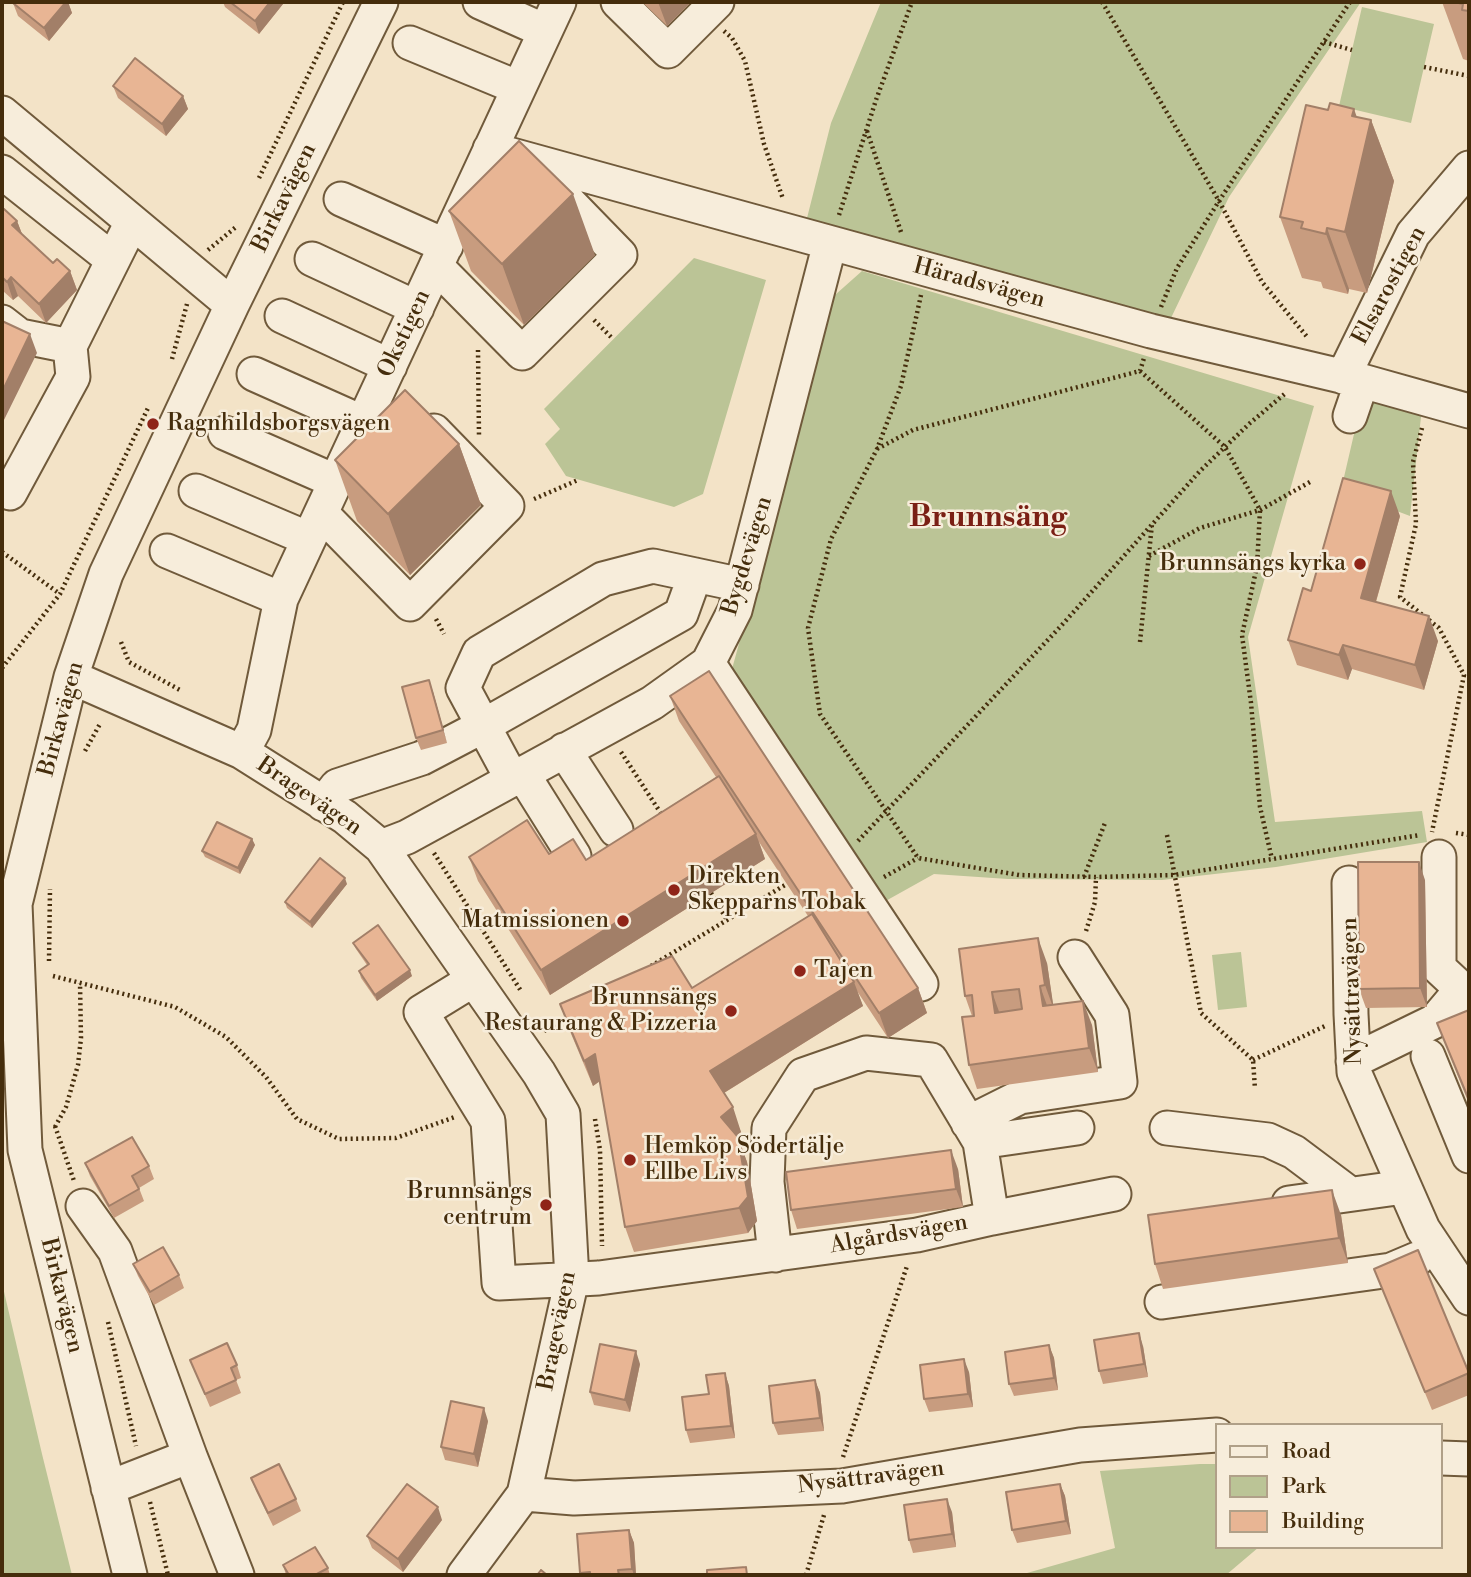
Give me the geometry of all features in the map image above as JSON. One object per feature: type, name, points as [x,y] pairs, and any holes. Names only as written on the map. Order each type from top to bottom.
[{"type":"street","name":"Birkavägen","points":[[130,1575],[24,1150],[8,904],[71,677],[106,574],[232,305],[382,2]]},
{"type":"street","points":[[480,2],[552,16]]},
{"type":"street","points":[[618,2],[668,51],[711,8]]},
{"type":"street","name":"Okstigen","points":[[242,752],[254,730],[281,599],[364,423],[397,389],[417,309],[552,16]]},
{"type":"street","points":[[410,43],[519,88]]},
{"type":"street","points":[[2,113],[232,305]]},
{"type":"street","name":"Häradsvägen","points":[[490,149],[1152,331],[1352,379],[1469,411]]},
{"type":"street","points":[[341,199],[441,256],[477,307],[522,353],[620,255],[528,161]]},
{"type":"street","name":"Elsarostigen","points":[[1350,416],[1352,379],[1413,234],[1469,168]]},
{"type":"street","points":[[2,172],[113,260]]},
{"type":"street","points":[[2,489],[10,493],[73,377],[70,346],[132,222]]},
{"type":"street","name":"Bygdevägen","points":[[381,847],[407,837],[652,703],[708,663],[735,610],[830,243]]},
{"type":"street","points":[[312,259],[417,309]]},
{"type":"street","points":[[196,491],[315,527],[410,604],[508,506],[397,389],[282,316]]},
{"type":"street","points":[[2,321],[20,336],[70,346]]},
{"type":"street","points":[[254,374],[364,423]]},
{"type":"street","points":[[225,433],[337,482]]},
{"type":"street","points":[[167,551],[281,599]]},
{"type":"street","points":[[574,856],[483,726],[463,688],[479,653],[603,579],[653,566],[742,585]]},
{"type":"street","points":[[323,804],[337,786],[422,758],[681,614],[695,575]]},
{"type":"street","points":[[708,663],[921,984]]},
{"type":"street","name":"Bragevägen","points":[[71,677],[242,752],[345,817],[381,847],[539,1073],[563,1114],[572,1279],[524,1494],[464,1575]]},
{"type":"street","points":[[565,750],[616,830]]},
{"type":"street","points":[[1353,1061],[1435,1021],[1466,993],[1439,968],[1439,857]]},
{"type":"street","name":"Nysättravägen","points":[[1349,883],[1350,1014],[1354,1072],[1423,1229],[1468,1292]]},
{"type":"street","points":[[974,1132],[1020,1097],[1120,1082],[1112,1015],[1075,957]]},
{"type":"street","points":[[473,980],[421,1012],[480,1108]]},
{"type":"street","name":"Algårdsvägen","points":[[480,1108],[488,1121],[499,1283],[599,1278],[775,1255],[917,1235],[992,1218],[974,1132],[931,1060],[866,1052],[803,1075],[769,1128],[767,1182],[775,1255]]},
{"type":"street","points":[[1428,1056],[1469,1156]]},
{"type":"street","points":[[974,1132],[1077,1128]]},
{"type":"street","points":[[1167,1128],[1268,1140],[1294,1152],[1350,1194]]},
{"type":"street","points":[[1254,1208],[1404,1187]]},
{"type":"street","points":[[992,1218],[1114,1194]]},
{"type":"street","points":[[83,1206],[115,1251],[237,1575]]},
{"type":"street","points":[[1162,1302],[1391,1270],[1437,1249]]},
{"type":"street","name":"Nysättravägen","points":[[524,1494],[574,1498],[833,1487],[1080,1446],[1216,1435]]},
{"type":"street","points":[[108,1489],[190,1456]]},
{"type":"street","points":[[1443,1458],[1469,1459]]},
{"type":"path","points":[[258,180],[341,5],[332,2]]},
{"type":"path","points":[[830,243],[866,130],[912,2]]},
{"type":"path","points":[[1102,2],[1219,201],[1262,282],[1352,379]]},
{"type":"path","points":[[1140,371],[1152,331],[1177,268],[1350,2]]},
{"type":"path","points":[[711,8],[745,61],[764,144],[794,233]]},
{"type":"path","points":[[1324,42],[1352,50]]},
{"type":"path","points":[[1423,67],[1469,76]]},
{"type":"path","points":[[866,130],[920,268],[901,386],[877,449],[831,539],[808,628],[820,714],[888,810],[918,858]]},
{"type":"path","points":[[167,370],[195,274],[209,248],[234,230],[240,217]]},
{"type":"path","points":[[477,307],[480,477]]},
{"type":"path","points":[[877,449],[913,430],[1140,371]]},
{"type":"path","points":[[1140,371],[1225,447],[1260,510],[1257,566],[1242,635],[1261,807],[1272,859]]},
{"type":"path","points":[[861,839],[1061,626],[1199,471],[1289,391]]},
{"type":"path","points":[[859,891],[918,858],[1019,875],[1174,875],[1432,833],[1464,675],[1438,628],[1400,597],[1416,524],[1413,462],[1430,401]]},
{"type":"path","points":[[2,668],[60,594],[149,408]]},
{"type":"path","points":[[508,506],[524,503],[578,480]]},
{"type":"path","points":[[1149,556],[1200,528],[1260,510],[1310,482]]},
{"type":"path","points":[[1140,642],[1152,523]]},
{"type":"path","points":[[2,552],[60,594]]},
{"type":"path","points":[[121,642],[129,662],[185,693]]},
{"type":"path","points":[[80,758],[100,724]]},
{"type":"path","points":[[605,728],[667,823]]},
{"type":"path","points":[[1084,877],[1105,823]]},
{"type":"path","points":[[1167,835],[1201,1013],[1253,1060],[1255,1089]]},
{"type":"path","points":[[1075,957],[1093,909],[1096,877]]},
{"type":"path","points":[[648,968],[785,885]]},
{"type":"path","points":[[49,982],[50,888]]},
{"type":"path","points":[[711,893],[727,920]]},
{"type":"path","points":[[53,976],[175,1007],[226,1037],[265,1077],[297,1119],[339,1139],[396,1138],[480,1108]]},
{"type":"path","points":[[55,1127],[66,1107],[78,1065],[81,1038],[80,983]]},
{"type":"path","points":[[519,1046],[579,1010]]},
{"type":"path","points":[[1253,1060],[1350,1014]]},
{"type":"path","points":[[52,1117],[83,1206]]},
{"type":"path","points":[[806,1575],[917,1235]]},
{"type":"path","points":[[107,1318],[168,1575]]},
{"type":"green space","points":[[881,2],[1361,2],[1229,197],[1171,318],[806,222],[831,123]]},
{"type":"green space","points":[[1362,7],[1434,24],[1411,123],[1339,106]]},
{"type":"green space","points":[[694,258],[766,280],[703,494],[674,507],[566,476],[545,444],[560,429],[544,409]]},
{"type":"green space","points":[[862,271],[1314,406],[1248,637],[1275,822],[1422,811],[1427,842],[1276,867],[1162,880],[1008,879],[934,874],[882,903],[732,669],[835,295]]},
{"type":"green space","points":[[1364,391],[1422,408],[1410,516],[1341,490]]},
{"type":"green space","points":[[1241,952],[1247,1007],[1218,1010],[1212,955]]},
{"type":"green space","points":[[2,1283],[42,1454],[72,1575],[2,1575]]},
{"type":"green space","points":[[1216,1464],[1216,1549],[1257,1549],[1226,1575],[1020,1575],[1115,1548],[1100,1471]]},
{"type":"building","points":[[14,2],[66,2],[44,28]]},
{"type":"building","points":[[230,2],[270,2],[255,21]]},
{"type":"building","points":[[1454,2],[1469,2],[1469,11],[1462,10],[1463,4]]},
{"type":"building","points":[[135,58],[183,96],[162,124],[113,86]]},
{"type":"building","points":[[1330,103],[1354,109],[1352,116],[1371,120],[1345,232],[1327,228],[1326,234],[1301,228],[1303,222],[1280,217],[1306,105],[1328,110]]},
{"type":"building","points":[[519,141],[573,194],[502,264],[449,211]]},
{"type":"building","points":[[4,209],[17,221],[12,225],[53,263],[57,259],[70,271],[39,304],[11,277],[7,282],[2,277]]},
{"type":"building","points":[[2,321],[30,334],[2,392]]},
{"type":"building","points":[[405,390],[459,444],[388,514],[335,460]]},
{"type":"building","name":"Brunnsängs kyrka","points":[[1343,478],[1391,491],[1361,598],[1429,616],[1415,665],[1343,645],[1339,655],[1288,640],[1303,588],[1311,591]]},
{"type":"building","points":[[709,671],[918,988],[879,1013],[670,696]]},
{"type":"building","points":[[429,680],[443,730],[416,738],[402,687]]},
{"type":"building","points":[[719,776],[756,834],[541,970],[469,857],[527,820],[549,854],[573,839],[586,860]]},
{"type":"building","points":[[217,822],[252,839],[238,868],[202,851]]},
{"type":"building","points":[[320,858],[345,878],[310,922],[285,902]]},
{"type":"building","points":[[1358,862],[1419,862],[1420,988],[1359,989]]},
{"type":"building","points":[[812,914],[854,982],[710,1071],[733,1107],[721,1117],[738,1137],[748,1197],[739,1208],[625,1227],[595,1054],[584,1061],[560,1004],[672,956],[692,988]]},
{"type":"building","points":[[378,925],[410,970],[375,995],[359,971],[369,964],[353,943]]},
{"type":"building","points":[[1038,938],[1045,985],[1040,986],[1043,1006],[1083,1001],[1089,1048],[969,1065],[962,1017],[974,1016],[972,995],[965,996],[959,949]],"holes":[[[1019,989],[1022,1009],[995,1013],[992,992]]]},
{"type":"building","points":[[1469,1010],[1469,1100],[1437,1023]]},
{"type":"building","points":[[132,1137],[149,1166],[132,1176],[139,1189],[109,1206],[85,1163]]},
{"type":"building","points":[[951,1150],[956,1189],[791,1210],[786,1172]]},
{"type":"building","points":[[1332,1190],[1339,1238],[1155,1264],[1148,1215]]},
{"type":"building","points":[[163,1247],[179,1275],[150,1292],[133,1264]]},
{"type":"building","points":[[1418,1250],[1469,1373],[1425,1392],[1374,1269]]},
{"type":"building","points":[[1139,1333],[1144,1364],[1099,1371],[1094,1340]]},
{"type":"building","points":[[227,1343],[237,1365],[231,1368],[236,1380],[205,1394],[190,1360]]},
{"type":"building","points":[[600,1344],[636,1351],[625,1400],[590,1392]]},
{"type":"building","points":[[1049,1345],[1054,1378],[1009,1384],[1005,1352]]},
{"type":"building","points":[[964,1359],[968,1394],[924,1399],[920,1365]]},
{"type":"building","points":[[725,1373],[731,1426],[686,1430],[682,1397],[709,1394],[706,1375]]},
{"type":"building","points":[[815,1380],[820,1418],[773,1423],[769,1386]]},
{"type":"building","points":[[451,1401],[484,1408],[474,1454],[441,1447]]},
{"type":"building","points":[[279,1464],[296,1499],[268,1513],[251,1478]]},
{"type":"building","points":[[407,1484],[438,1507],[398,1559],[367,1536]]},
{"type":"building","points":[[1060,1484],[1066,1521],[1012,1530],[1006,1492]]},
{"type":"building","points":[[947,1499],[952,1534],[909,1540],[904,1505]]},
{"type":"building","points":[[629,1530],[632,1569],[618,1570],[619,1575],[580,1573],[577,1534]]},
{"type":"building","points":[[315,1547],[328,1568],[315,1575],[289,1575],[283,1565]]},
{"type":"building","points":[[746,1567],[747,1575],[707,1575],[707,1570]]},
{"type":"place","name":"Ragnhildsborgsvägen","points":[[153,424]]},
{"type":"place","name":"Brunnsängs kyrka","points":[[1360,564]]},
{"type":"place","name":"Direkten Skepparns Tobak","points":[[674,890]]},
{"type":"place","name":"Matmissionen","points":[[623,921]]},
{"type":"place","name":"Tajen","points":[[800,971]]},
{"type":"place","name":"Brunnsängs Restaurang & Pizzeria","points":[[731,1011]]},
{"type":"place","name":"Hemköp Södertälje Ellbe Livs","points":[[630,1160]]},
{"type":"place","name":"Brunnsängs centrum","points":[[546,1205]]},
{"type":"district","name":"Brunnsäng","points":[[988,519]]}]
